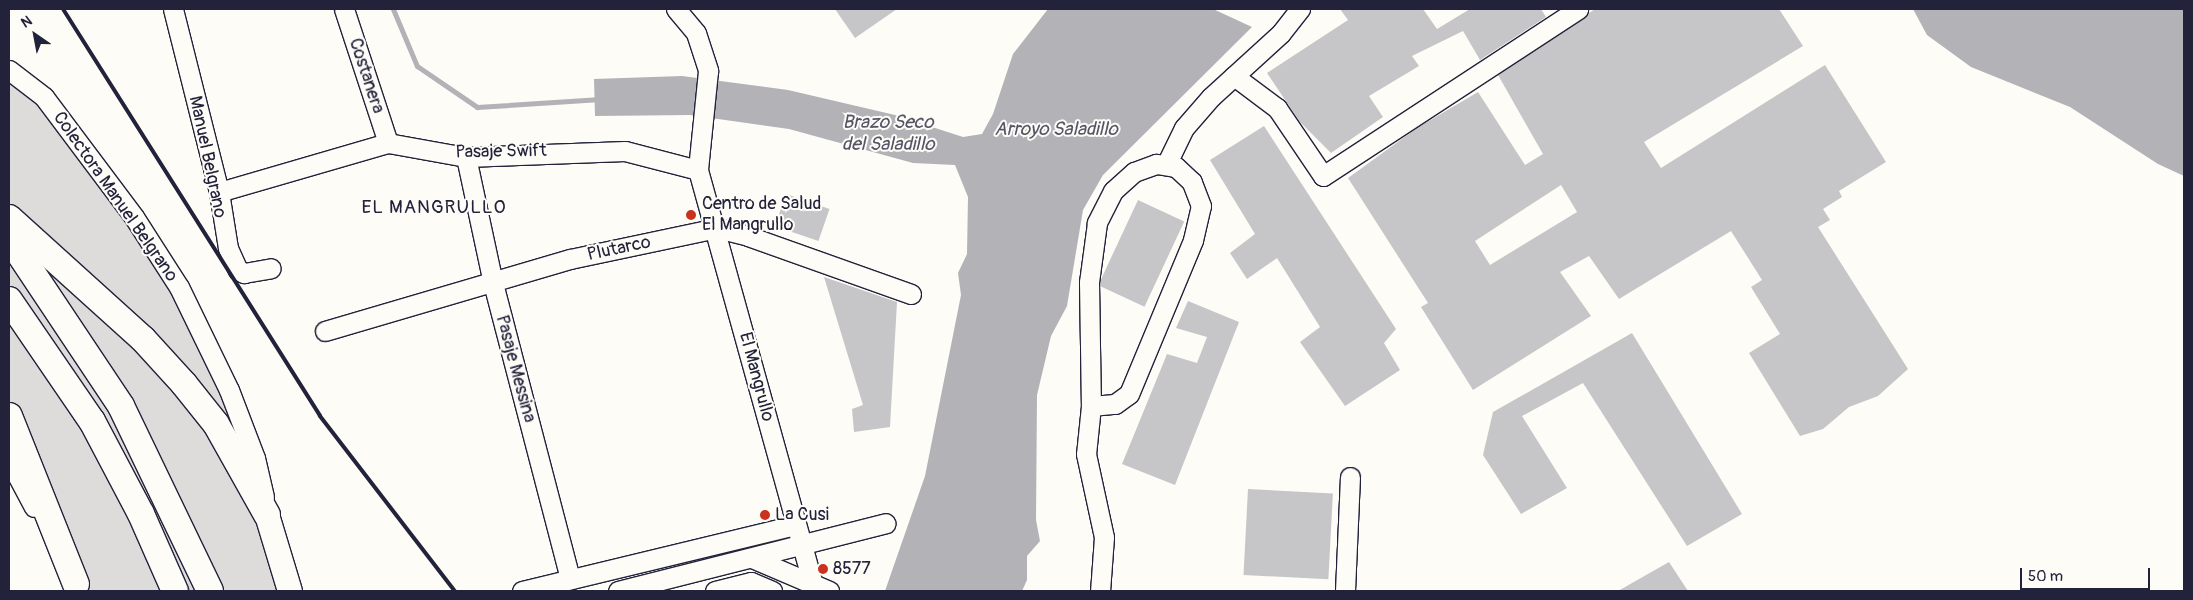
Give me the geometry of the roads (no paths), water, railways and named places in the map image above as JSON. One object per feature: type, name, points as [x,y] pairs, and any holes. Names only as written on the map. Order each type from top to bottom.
[{"type":"highway","points":[[9,218],[144,339],[184,384],[216,424],[268,515]]},
{"type":"highway","points":[[9,238],[121,406],[210,591]]},
{"type":"highway","points":[[9,300],[92,421],[141,514],[175,591]]},
{"type":"highway","points":[[9,416],[77,588]]},
{"type":"main road","name":"Colectora Manuel Belgrano","points":[[268,515],[290,591]]},
{"type":"street","name":"Manuel Belgrano","points":[[173,9],[219,192],[221,223],[238,270],[244,273],[271,268]]},
{"type":"street","name":"Costanera","points":[[344,9],[388,143]]},
{"type":"street","points":[[676,9],[696,33],[708,72],[698,170]]},
{"type":"street","points":[[1166,166],[1184,128],[1234,76],[1281,33],[1300,9]]},
{"type":"street","points":[[1234,76],[1277,108],[1323,176],[1578,9]]},
{"type":"street","name":"Colectora Manuel Belgrano","points":[[9,70],[44,97],[134,217],[179,287],[229,390],[256,458],[268,515]]},
{"type":"street","name":"Pasaje Swift","points":[[219,192],[388,143],[466,157],[625,151],[698,170]]},
{"type":"street","name":"Pasaje Messina","points":[[466,157],[493,283],[570,579]]},
{"type":"street","points":[[1091,406],[1115,404],[1129,394],[1193,240],[1200,206],[1192,182],[1176,167],[1156,164],[1134,172],[1113,191],[1097,223],[1089,282],[1091,406],[1086,454],[1104,537],[1100,591]]},
{"type":"street","name":"El Mangrullo","points":[[698,170],[716,228],[795,525],[819,589]]},
{"type":"street","name":"Plutarco","points":[[325,331],[570,259],[716,228],[748,236],[911,294]]},
{"type":"street","points":[[9,460],[77,588]]},
{"type":"street","points":[[1345,591],[1350,477]]},
{"type":"street","points":[[618,591],[886,523]]},
{"type":"street","points":[[522,591],[795,525]]},
{"type":"street","points":[[752,558],[819,589]]},
{"type":"street","points":[[715,591],[751,582],[772,591]]},
{"type":"water","name":"Arroyo Saladillo","points":[[1048,9],[1213,9],[1252,27],[1103,175],[1083,210],[1067,306],[1051,336],[1037,395],[1036,520],[1040,541],[1027,556],[1027,580],[1022,591],[885,591],[925,476],[961,295],[958,273],[967,254],[968,197],[955,165],[913,163],[789,129],[690,115],[595,116],[594,79],[682,76],[788,90],[895,115],[963,137],[982,134],[993,114],[1013,54]]},
{"type":"water","points":[[1913,9],[2184,9],[2184,176],[2158,164],[2070,107],[1971,67],[1927,35]]},
{"type":"waterway","name":"Brazo Seco del Saladillo","points":[[393,9],[417,66],[477,107],[601,99]]},
{"type":"railway","points":[[63,9],[320,416],[455,591]]},
{"type":"place","name":"Centro de Salud El Mangrullo","points":[[691,215]]},
{"type":"place","name":"La Cusi","points":[[765,515]]},
{"type":"place","name":"8577","points":[[823,569]]},
{"type":"district","name":"EL MANGRULLO","points":[[434,208]]}]
